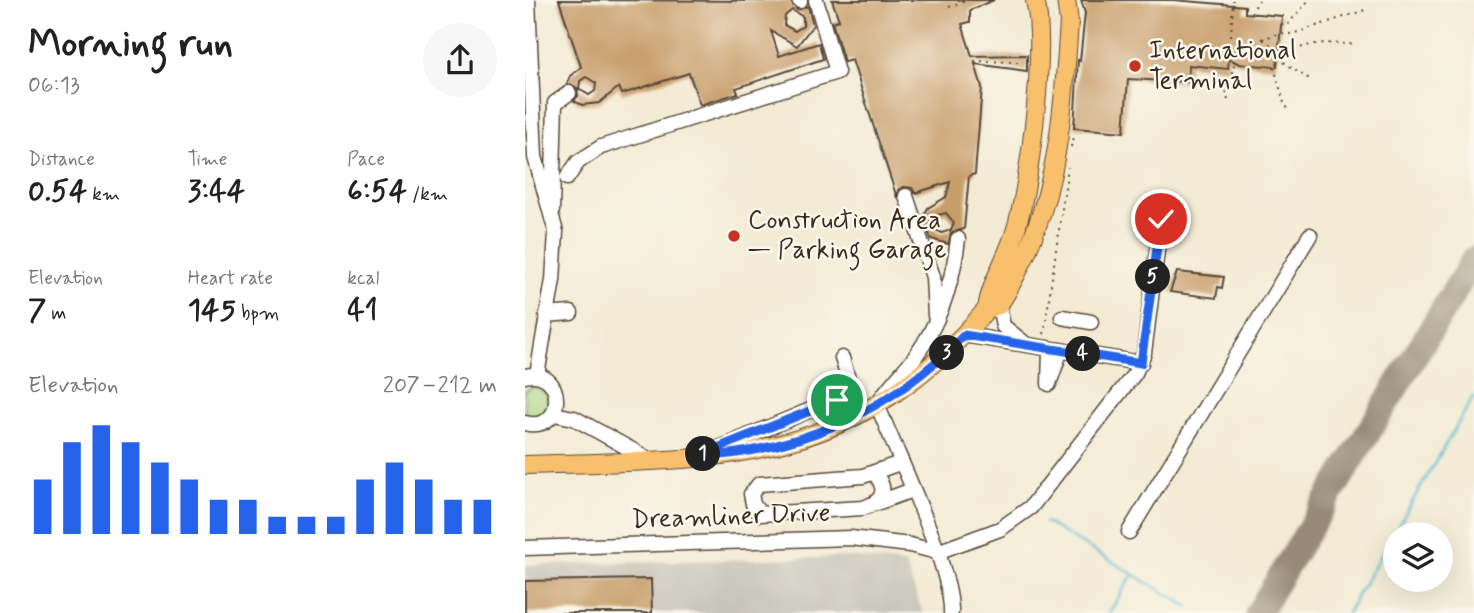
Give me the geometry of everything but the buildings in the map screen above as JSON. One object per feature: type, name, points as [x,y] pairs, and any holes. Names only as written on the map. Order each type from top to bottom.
[{"type":"main road","points":[[993,307],[989,292],[1016,231],[1023,198],[1040,36],[1035,0]]},
{"type":"main road","points":[[525,465],[741,453],[797,441],[839,426],[929,370],[993,307],[1036,236],[1055,172],[1069,22],[1066,0]]},
{"type":"street","points":[[529,0],[534,157],[552,216]]},
{"type":"street","points":[[567,178],[578,162],[601,147],[837,72],[816,0]]},
{"type":"street","points":[[525,424],[540,424],[554,414],[558,398],[551,382],[531,375],[546,315],[556,252],[552,216],[555,103],[569,93]]},
{"type":"street","points":[[906,196],[936,289],[934,324]]},
{"type":"street","points":[[936,552],[1000,529],[1031,507],[1141,363],[1161,219]]},
{"type":"street","points":[[1129,532],[1310,235]]},
{"type":"street","points":[[951,613],[950,598],[936,552],[877,404],[891,382],[914,357],[934,324],[948,293],[958,239]]},
{"type":"street","points":[[993,307],[1007,332],[1046,348]]},
{"type":"street","points":[[546,315],[571,313]]},
{"type":"street","points":[[1062,317],[1091,322]]},
{"type":"street","points":[[964,335],[1141,363]]},
{"type":"street","points":[[695,457],[843,396],[851,388],[842,358]]},
{"type":"street","points":[[554,414],[574,418],[650,460]]},
{"type":"street","points":[[900,463],[875,474],[759,484],[751,494],[753,504],[760,514],[863,508],[912,490]]},
{"type":"street","points":[[875,474],[883,483],[883,495],[877,503]]},
{"type":"street","name":"Dreamliner Drive","points":[[525,548],[851,538],[910,545],[936,552]]},
{"type":"path","points":[[949,6],[969,0]]},
{"type":"path","points":[[1231,36],[1233,0]]},
{"type":"path","points":[[1251,13],[1259,0]]},
{"type":"path","points":[[1281,24],[1287,24],[1309,0]]},
{"type":"path","points":[[1353,41],[1350,44],[1315,44],[1290,54],[1279,52],[1262,39],[1280,33],[1292,34],[1365,10],[1366,6]]},
{"type":"path","points":[[1278,58],[1307,78],[1311,76]]},
{"type":"path","points":[[974,61],[1020,62]]},
{"type":"path","points":[[1228,100],[1226,93],[1235,62]]},
{"type":"path","points":[[1275,67],[1285,106],[1290,109]]},
{"type":"path","points":[[1070,151],[1073,135]]},
{"type":"path","points":[[1046,348],[1068,165]]},
{"type":"shaded area","points":[[850,557],[905,564],[923,613],[525,613],[525,565]]},
{"type":"green space","points":[[532,387],[543,391],[548,401],[547,409],[536,417],[525,415],[525,390]]},
{"type":"waterway","points":[[1347,613],[1474,396]]},
{"type":"waterway","points":[[1045,522],[1189,607]]},
{"type":"waterway","points":[[1109,613],[1133,574]]},
{"type":"taxiway","points":[[1258,613],[1474,259]]},
{"type":"place","name":"International Terminal","points":[[1135,66]]},
{"type":"place","name":"Construction Area — Parking Garage","points":[[734,236]]},
{"type":"route","points":[[837,400],[695,457],[764,449],[816,435],[855,419],[929,370],[964,335],[1141,363],[1161,219]]}]
